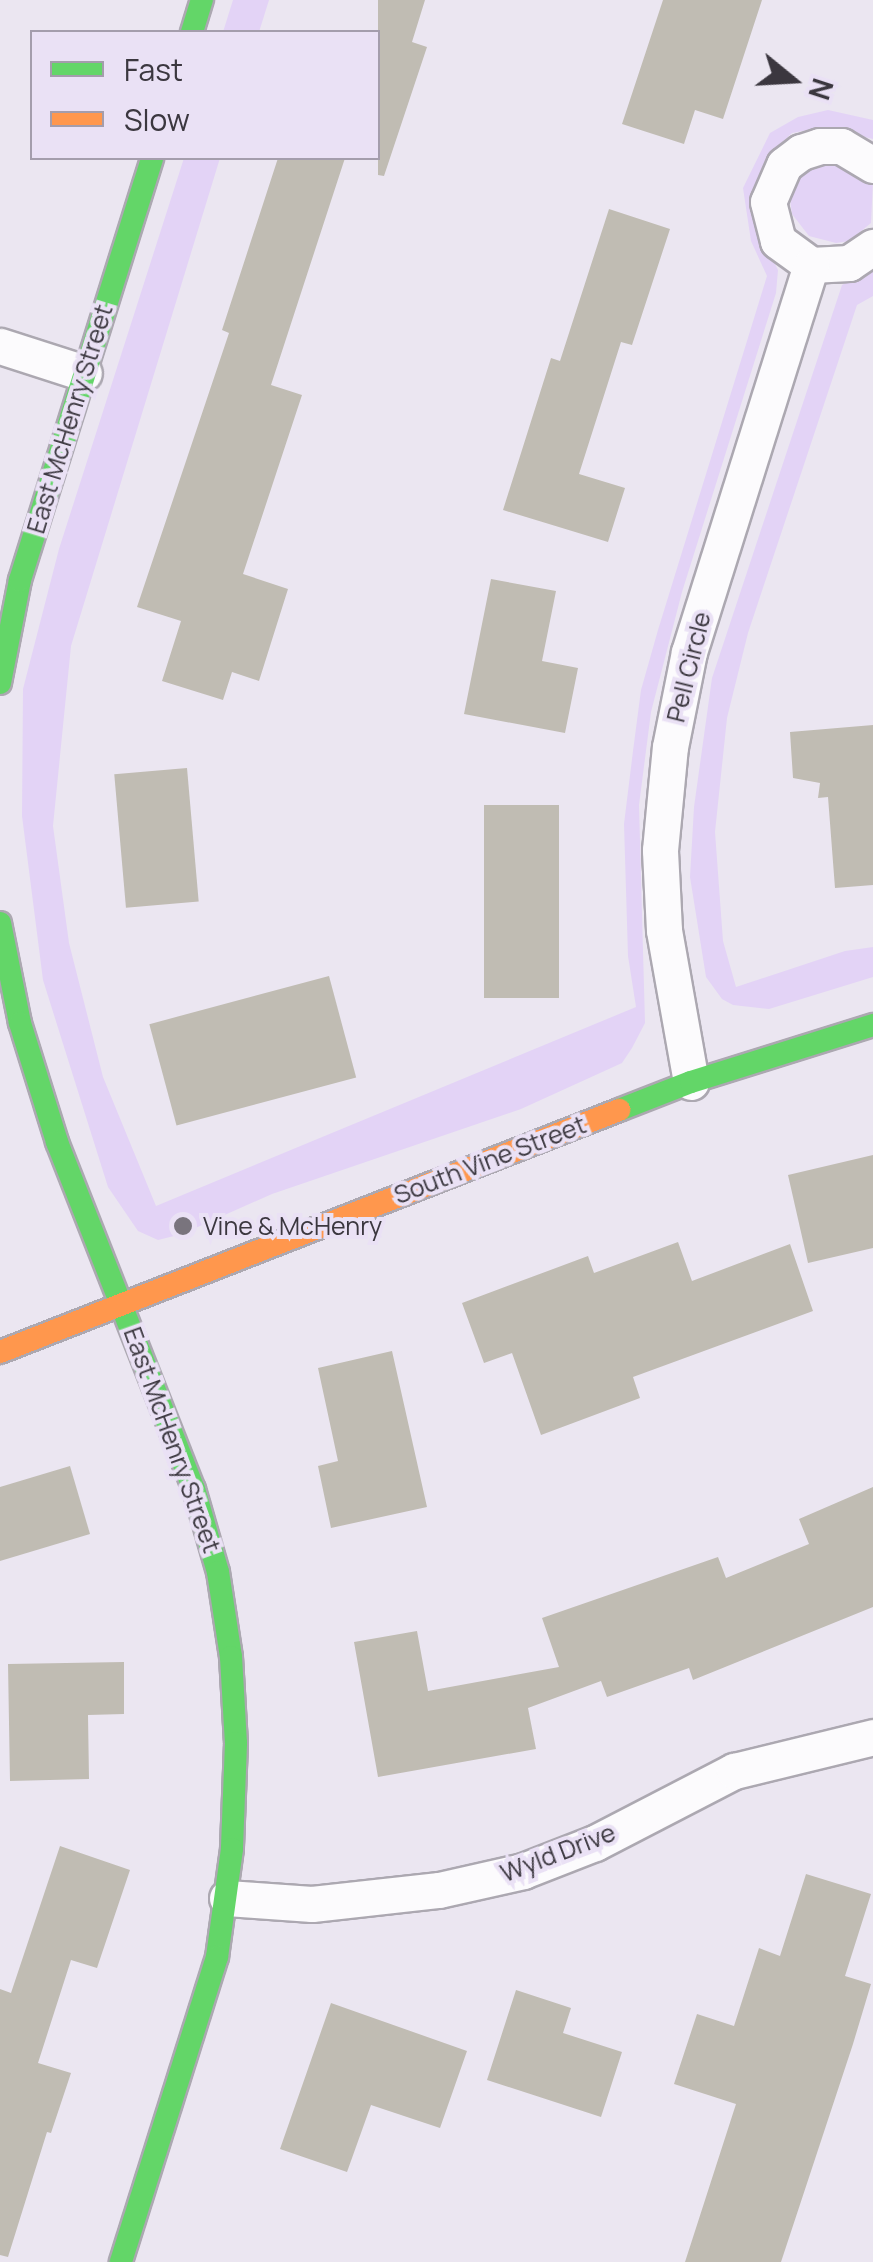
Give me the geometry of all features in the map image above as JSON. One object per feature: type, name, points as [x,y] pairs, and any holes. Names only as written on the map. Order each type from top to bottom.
[{"type":"street","points":[[193,30],[202,0]]},
{"type":"street","points":[[873,165],[841,146],[820,146],[784,164],[773,182],[768,202],[778,241],[811,265],[849,264],[873,247]]},
{"type":"street","name":"East McHenry Street","points":[[0,683],[20,580],[151,160]]},
{"type":"street","name":"Pell Circle","points":[[691,1082],[664,930],[660,850],[670,747],[689,652],[811,265]]},
{"type":"street","points":[[0,346],[84,373]]},
{"type":"street","name":"East McHenry Street","points":[[0,923],[20,1023],[57,1142],[194,1488],[218,1572],[231,1657],[236,1743],[227,1898],[217,1956],[121,2262]]},
{"type":"street","name":"South Vine Street","points":[[0,1352],[691,1082],[841,1031],[873,1025]]},
{"type":"street","name":"Wyld Drive","points":[[227,1898],[312,1904],[439,1890],[523,1871],[595,1844],[734,1771],[873,1737]]},
{"type":"shaded area","points":[[233,0],[269,0],[260,30],[224,30]]},
{"type":"shaded area","points":[[828,110],[873,120],[873,139],[824,127],[792,133],[770,154],[758,184],[755,224],[778,270],[776,293],[682,592],[651,712],[639,805],[645,1023],[632,1048],[622,1063],[521,1109],[272,1194],[182,1234],[158,1240],[138,1231],[108,1187],[43,980],[22,816],[23,689],[59,549],[183,160],[219,160],[71,646],[53,826],[69,943],[103,1077],[156,1206],[636,1007],[628,956],[624,824],[641,690],[767,276],[751,241],[743,188],[770,133],[798,117]]},
{"type":"shaded area","points":[[825,156],[873,180],[871,223],[849,241],[836,243],[809,236],[792,214],[790,200],[800,171]]},
{"type":"shaded area","points":[[873,267],[873,296],[857,305],[748,633],[727,718],[715,832],[723,941],[736,987],[845,951],[873,947],[873,977],[769,1009],[733,1005],[722,999],[706,977],[690,877],[694,807],[712,678],[842,285]]},
{"type":"building","points":[[378,0],[425,0],[412,42],[427,47],[384,176],[378,175]]},
{"type":"building","points":[[663,0],[762,0],[723,119],[695,110],[684,144],[622,124]]},
{"type":"building","points":[[277,160],[344,160],[271,385],[302,395],[243,574],[288,589],[259,681],[232,672],[223,700],[162,681],[181,621],[137,607],[229,333],[222,330]]},
{"type":"building","points":[[609,209],[670,229],[632,345],[621,342],[579,474],[625,488],[608,542],[503,510],[551,358],[560,361]]},
{"type":"building","points":[[491,579],[556,591],[542,661],[578,668],[565,733],[464,714]]},
{"type":"building","points":[[873,725],[873,885],[835,888],[828,797],[818,798],[820,783],[793,778],[790,732]]},
{"type":"building","points":[[187,768],[199,901],[126,908],[114,774]]},
{"type":"building","points":[[484,805],[559,805],[559,998],[484,998]]},
{"type":"building","points":[[329,976],[356,1077],[177,1126],[149,1024]]},
{"type":"building","points":[[873,1155],[873,1248],[808,1263],[788,1175]]},
{"type":"building","points":[[678,1242],[692,1281],[790,1244],[813,1311],[633,1377],[640,1398],[541,1435],[512,1353],[484,1363],[462,1303],[588,1256],[594,1273]]},
{"type":"building","points":[[392,1351],[427,1507],[331,1528],[318,1466],[338,1461],[318,1368]]},
{"type":"building","points":[[70,1466],[90,1534],[0,1561],[0,1487]]},
{"type":"building","points":[[873,1487],[873,1607],[693,1680],[689,1668],[607,1697],[601,1681],[528,1708],[536,1749],[378,1777],[354,1642],[417,1631],[428,1691],[559,1667],[542,1618],[718,1557],[726,1578],[809,1544],[799,1519]]},
{"type":"building","points":[[124,1662],[124,1714],[88,1715],[89,1779],[10,1781],[8,1664]]},
{"type":"building","points":[[60,1846],[130,1870],[97,1968],[71,1960],[38,2063],[71,2073],[51,2133],[47,2132],[8,2257],[0,2255],[0,1989],[11,1993]]},
{"type":"building","points":[[806,1874],[871,1894],[845,1976],[871,1984],[853,2044],[781,2262],[685,2262],[736,2104],[674,2084],[697,2014],[734,2026],[759,1948],[780,1956]]},
{"type":"building","points":[[516,1990],[571,2008],[563,2033],[622,2052],[601,2117],[487,2080]]},
{"type":"building","points":[[331,2003],[467,2051],[440,2128],[371,2105],[347,2172],[280,2149]]},
{"type":"traffic: fast","points":[[193,30],[202,0]]},
{"type":"traffic: fast","points":[[0,683],[20,580],[151,160]]},
{"type":"traffic: fast","points":[[0,923],[20,1023],[57,1142],[194,1489],[218,1572],[231,1657],[236,1743],[232,1849],[217,1957],[121,2262]]},
{"type":"traffic: fast","points":[[619,1110],[691,1082],[873,1025]]},
{"type":"traffic: slow","points":[[0,1352],[619,1110]]},
{"type":"place","name":"Vine & McHenry","points":[[183,1226]]}]
